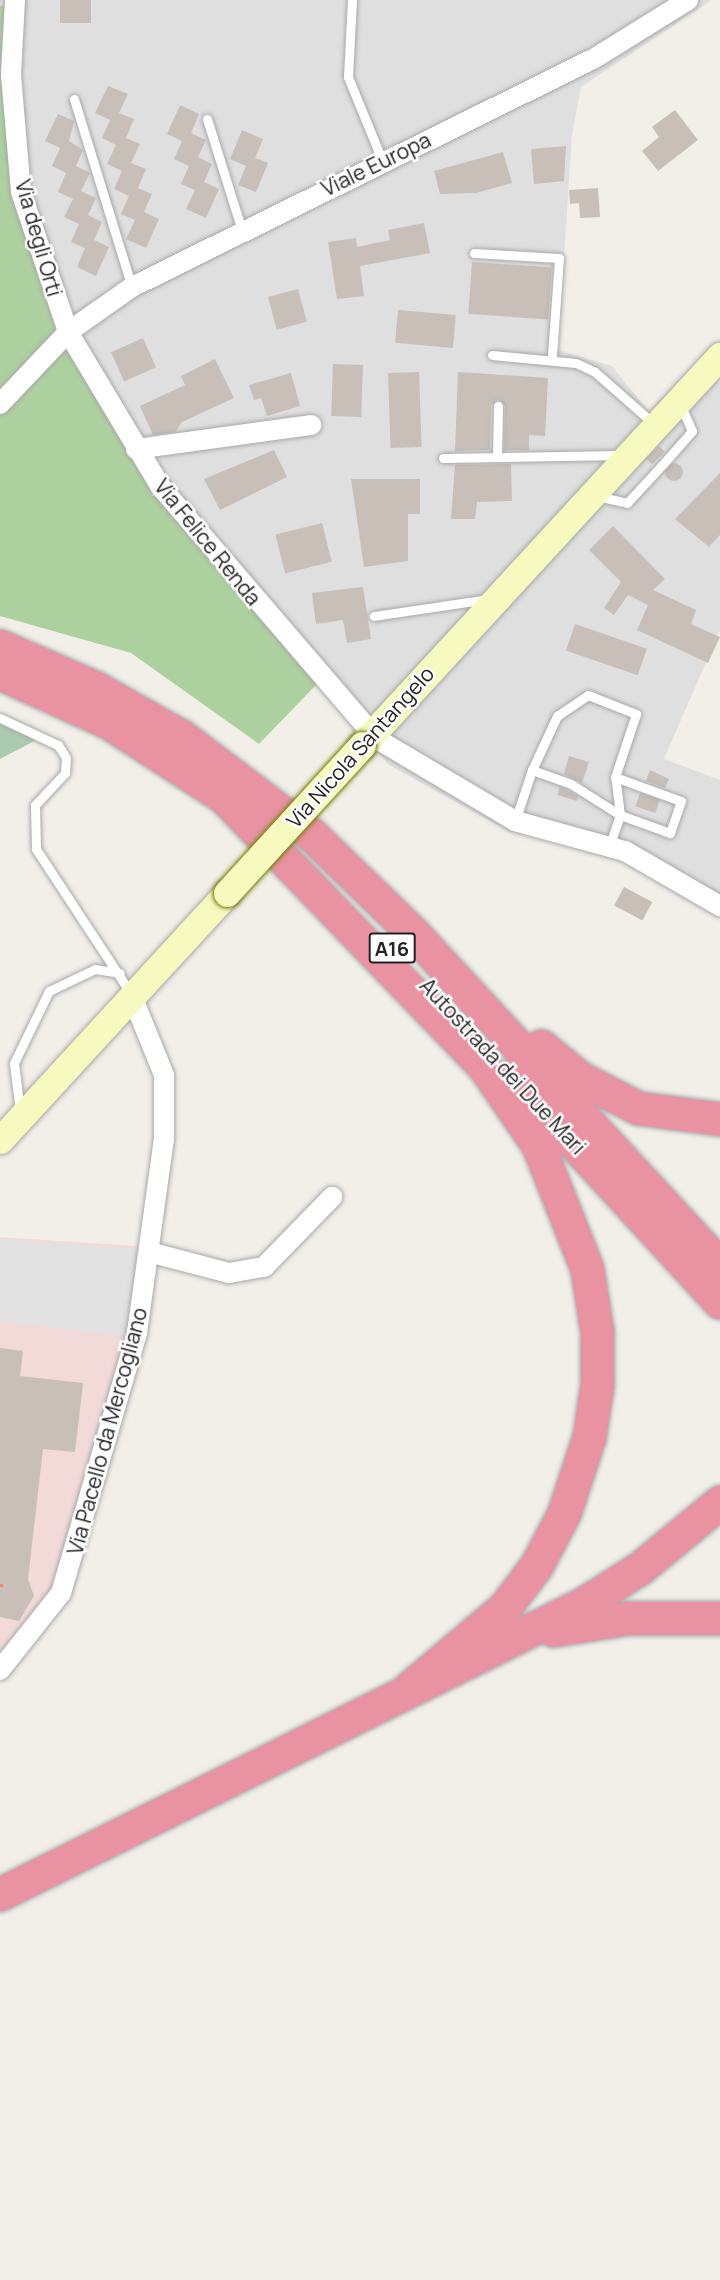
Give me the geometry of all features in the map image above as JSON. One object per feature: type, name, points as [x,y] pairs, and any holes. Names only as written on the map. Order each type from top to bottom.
[{"type":"highway","name":"Autostrada dei Due Mari","points":[[0,646],[96,688],[233,771],[313,836],[415,935],[720,1265]]},
{"type":"highway","name":"Autostrada dei Due Mari","points":[[0,673],[98,717],[217,790],[297,856],[397,953],[720,1302]]},
{"type":"highway","points":[[96,688],[187,728],[281,792],[374,875],[527,1034],[580,1077],[638,1108],[720,1119]]},
{"type":"highway","points":[[217,790],[483,1065],[538,1145],[567,1207],[587,1269],[597,1332],[597,1385],[589,1437],[564,1513],[536,1566],[505,1607],[409,1688]]},
{"type":"highway","points":[[0,1894],[409,1688],[519,1637],[640,1568],[720,1502]]},
{"type":"highway","points":[[519,1637],[628,1618],[720,1617]]},
{"type":"main road","name":"Via Nicola Santangelo","points":[[0,1140],[126,985],[227,893],[655,424],[720,356]]},
{"type":"street","name":"Via degli Orti","points":[[15,0],[11,75],[21,192],[68,332]]},
{"type":"street","name":"Viale Europa","points":[[0,404],[68,332],[132,287],[382,160],[595,58],[688,0]]},
{"type":"street","name":"Via Felice Renda","points":[[68,332],[136,449],[182,513],[367,740],[515,821],[609,847],[720,906]]},
{"type":"street","points":[[136,449],[311,425]]},
{"type":"street","name":"Via Pacello da Mercogliano","points":[[0,1670],[60,1593],[73,1561],[137,1333],[164,1139],[164,1075],[126,985]]},
{"type":"street","points":[[149,1252],[229,1273],[264,1267],[332,1197]]},
{"type":"lane","points":[[352,0],[348,77],[382,160]]},
{"type":"lane","points":[[74,99],[132,287]]},
{"type":"lane","points":[[207,119],[242,231]]},
{"type":"lane","points":[[474,253],[559,258],[552,356]]},
{"type":"lane","points":[[492,355],[552,356],[595,372],[655,424]]},
{"type":"lane","points":[[591,494],[627,503],[692,431],[678,400]]},
{"type":"lane","points":[[497,457],[498,406]]},
{"type":"lane","points":[[443,458],[628,455]]},
{"type":"lane","points":[[374,616],[496,598]]},
{"type":"lane","points":[[515,821],[532,770],[557,716],[588,695],[636,714],[615,777],[620,814],[609,847]]},
{"type":"lane","points":[[0,718],[58,745],[66,758],[65,773],[34,805],[36,849],[126,985]]},
{"type":"lane","points":[[532,770],[571,784],[620,814],[670,833],[681,801],[615,777]]},
{"type":"lane","points":[[21,1117],[14,1063],[49,991],[95,969],[126,985]]},
{"type":"shaded area","points":[[0,0],[712,0],[581,87],[572,134],[558,350],[612,366],[649,412],[688,370],[720,383],[720,630],[664,759],[720,780],[720,904],[626,858],[508,831],[389,765],[146,477],[14,189],[8,5],[0,6]]},
{"type":"shaded area","points":[[0,1237],[150,1247],[73,1561],[0,1670]]},
{"type":"shaded area","points":[[0,1239],[146,1250],[129,1337],[0,1321]]},
{"type":"green space","points":[[8,5],[14,189],[146,477],[317,684],[259,744],[131,653],[0,616],[0,6]]},
{"type":"green space","points":[[0,718],[40,738],[0,759]]},
{"type":"building","points":[[60,0],[91,0],[91,23],[60,23]]},
{"type":"building","points":[[108,86],[128,94],[119,113],[134,119],[126,138],[140,144],[131,163],[146,169],[138,188],[152,194],[144,212],[159,219],[146,248],[126,239],[135,220],[121,214],[129,196],[114,189],[122,171],[107,164],[116,145],[102,138],[110,120],[95,113]]},
{"type":"building","points":[[180,105],[199,114],[191,133],[206,140],[198,157],[212,164],[204,182],[219,189],[206,218],[186,209],[195,190],[181,184],[189,166],[174,159],[182,141],[167,134]]},
{"type":"building","points":[[675,110],[698,140],[658,171],[642,151],[659,137],[652,127]]},
{"type":"building","points":[[58,114],[74,121],[69,141],[83,150],[76,166],[90,173],[81,191],[96,198],[88,215],[102,222],[94,240],[109,247],[96,276],[77,267],[85,248],[71,242],[79,224],[64,217],[73,199],[58,192],[66,173],[52,166],[60,148],[45,141]]},
{"type":"building","points":[[242,130],[263,139],[255,158],[268,163],[256,192],[238,185],[246,166],[230,159]]},
{"type":"building","points":[[566,146],[564,181],[534,184],[531,149]]},
{"type":"building","points":[[503,152],[512,183],[476,193],[440,194],[434,171]]},
{"type":"building","points":[[598,188],[600,217],[580,218],[579,203],[570,204],[569,190]]},
{"type":"building","points":[[424,223],[430,253],[360,266],[364,296],[337,299],[328,242],[356,238],[357,247],[390,240],[388,230]]},
{"type":"building","points":[[472,262],[552,268],[548,319],[468,314]]},
{"type":"building","points":[[298,289],[307,322],[277,330],[268,297]]},
{"type":"building","points":[[398,310],[456,315],[453,348],[395,343]]},
{"type":"building","points":[[143,338],[156,367],[124,381],[111,352]]},
{"type":"building","points":[[215,359],[234,398],[182,422],[175,432],[153,435],[140,406],[185,385],[181,376]]},
{"type":"building","points":[[333,364],[363,365],[361,417],[331,416]]},
{"type":"building","points":[[419,372],[422,447],[391,448],[388,373]]},
{"type":"building","points":[[458,372],[548,378],[545,436],[529,435],[529,450],[504,450],[505,406],[498,399],[491,406],[490,450],[455,451]]},
{"type":"building","points":[[291,373],[300,406],[267,416],[261,398],[254,400],[249,385]]},
{"type":"building","points":[[659,446],[665,452],[652,464],[646,459]]},
{"type":"building","points":[[274,450],[287,477],[220,510],[204,479]]},
{"type":"building","points":[[674,463],[680,466],[683,472],[680,478],[674,481],[668,478],[665,472],[668,466]]},
{"type":"building","points":[[511,464],[512,501],[477,502],[475,519],[451,519],[455,465]]},
{"type":"building","points":[[720,473],[720,535],[709,547],[675,519]]},
{"type":"building","points":[[351,479],[420,479],[420,514],[408,514],[408,561],[364,567]]},
{"type":"building","points":[[322,523],[332,562],[285,573],[275,535]]},
{"type":"building","points":[[613,526],[665,579],[653,590],[696,610],[691,624],[720,637],[708,663],[637,630],[648,605],[628,595],[614,615],[604,608],[621,582],[589,550]]},
{"type":"building","points":[[363,587],[371,639],[347,643],[343,620],[316,624],[312,593]]},
{"type":"building","points":[[575,624],[647,649],[638,675],[566,650]]},
{"type":"building","points":[[569,756],[589,762],[582,783],[564,774]]},
{"type":"building","points":[[650,770],[669,779],[665,788],[646,781]]},
{"type":"building","points":[[560,787],[578,796],[577,801],[557,795]]},
{"type":"building","points":[[640,793],[660,800],[655,813],[635,806]]},
{"type":"building","points":[[624,887],[652,902],[642,921],[614,906]]},
{"type":"building","points":[[0,1348],[23,1351],[20,1376],[83,1383],[75,1452],[43,1449],[28,1579],[34,1596],[19,1621],[0,1617]]}]
